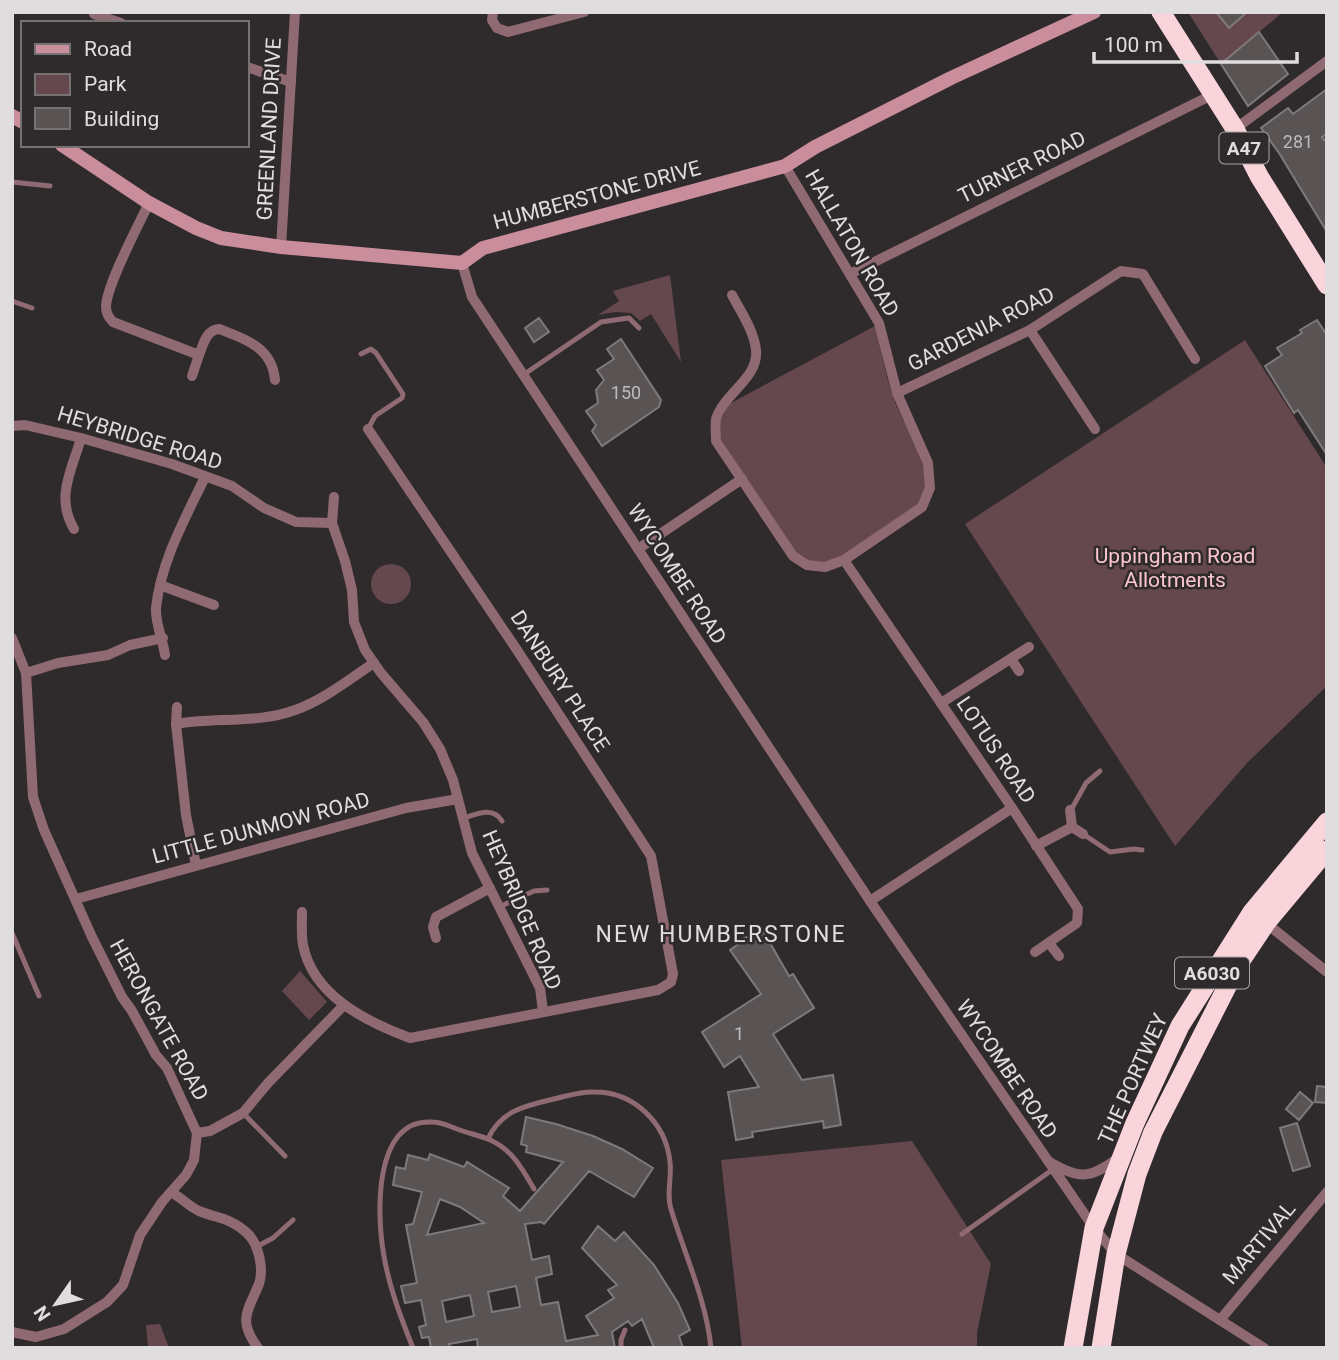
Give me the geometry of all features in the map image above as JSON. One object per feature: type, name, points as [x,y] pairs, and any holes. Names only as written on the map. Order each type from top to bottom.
[{"type":"highway","name":"A47","points":[[1161,12],[1235,129],[1259,176],[1327,285]]},
{"type":"highway","name":"THE PORTWEY","points":[[1094,1228],[1180,1026],[1252,912],[1327,822]]},
{"type":"highway","name":"THE PORTWEY","points":[[1101,1348],[1116,1254],[1137,1174],[1153,1132],[1238,965],[1266,923],[1327,850]]},
{"type":"highway","name":"A6030","points":[[1073,1348],[1094,1228]]},
{"type":"street","name":"GREENLAND DRIVE","points":[[281,247],[295,12]]},
{"type":"street","points":[[493,12],[492,20],[497,28],[508,32],[584,12]]},
{"type":"street","name":"HUMBERSTONE DRIVE","points":[[462,263],[483,248],[785,166],[815,147],[951,78],[1094,12]]},
{"type":"street","points":[[94,13],[116,21]]},
{"type":"street","points":[[1235,129],[1327,61]]},
{"type":"street","points":[[248,66],[291,82]]},
{"type":"street","name":"TURNER ROAD","points":[[850,274],[1212,95]]},
{"type":"street","points":[[65,147],[149,203],[221,238],[281,247],[462,263]]},
{"type":"street","name":"HALLATON ROAD","points":[[732,295],[749,327],[756,351],[753,368],[725,400],[716,420],[716,440],[793,556],[807,565],[825,567],[844,560],[922,508],[930,488],[928,463],[897,393],[879,323],[785,166]]},
{"type":"street","points":[[149,203],[130,241],[108,297],[107,315],[113,322],[199,355]]},
{"type":"street","name":"WYCOMBE ROAD","points":[[462,263],[472,298],[870,901],[1094,1228],[1116,1254],[1264,1348]]},
{"type":"street","name":"GARDENIA ROAD","points":[[897,393],[1030,330],[1121,271],[1143,274],[1195,359]]},
{"type":"street","points":[[192,376],[209,333],[219,329],[254,343],[266,354],[275,380]]},
{"type":"street","points":[[1030,330],[1094,429]]},
{"type":"street","name":"HEYBRIDGE ROAD","points":[[12,426],[25,425],[81,438],[232,486],[264,508],[296,522],[332,523]]},
{"type":"street","name":"DANBURY PLACE","points":[[368,429],[517,650],[651,856],[673,974],[671,982],[658,990],[543,1011]]},
{"type":"street","points":[[74,529],[68,518],[64,498],[81,438]]},
{"type":"street","points":[[367,453],[377,445]]},
{"type":"street","points":[[165,656],[156,609],[160,585],[166,560],[205,477]]},
{"type":"street","points":[[638,549],[742,479]]},
{"type":"street","name":"HEYBRIDGE ROAD","points":[[334,497],[332,523],[352,590],[354,622],[365,650],[423,722],[440,749],[464,818],[472,853],[540,988],[543,1011]]},
{"type":"street","name":"LOTUS ROAD","points":[[844,560],[1077,909],[1077,923],[1035,953]]},
{"type":"street","points":[[160,585],[214,605]]},
{"type":"street","name":"HERONGATE ROAD","points":[[12,638],[26,673],[33,797],[44,830],[122,997],[156,1055],[167,1068],[197,1133],[194,1160],[173,1193],[162,1202],[139,1235],[123,1285],[107,1302],[64,1329],[36,1337],[12,1332]]},
{"type":"street","points":[[26,673],[58,663],[108,655],[130,645],[163,638]]},
{"type":"street","points":[[941,703],[1029,647]]},
{"type":"street","points":[[1011,659],[1019,671]]},
{"type":"street","points":[[176,724],[193,720],[232,720],[293,712],[327,695],[374,663]]},
{"type":"street","points":[[177,707],[176,724],[186,815],[196,864]]},
{"type":"street","name":"LITTLE DUNMOW ROAD","points":[[76,899],[406,808],[458,799]]},
{"type":"street","points":[[870,901],[1012,808]]},
{"type":"street","points":[[1070,810],[1072,827]]},
{"type":"street","points":[[1036,846],[1072,827]]},
{"type":"street","points":[[1072,827],[1083,834]]},
{"type":"street","points":[[436,938],[433,927],[436,917],[490,888]]},
{"type":"street","points":[[302,912],[303,944],[311,968],[344,1005],[385,1029],[410,1038],[543,1011]]},
{"type":"street","points":[[1266,923],[1327,972]]},
{"type":"street","points":[[1049,943],[1059,956]]},
{"type":"street","points":[[197,1133],[210,1131],[243,1113],[268,1083],[344,1005]]},
{"type":"street","points":[[1180,1026],[1201,1040]]},
{"type":"street","points":[[1049,1165],[1072,1175],[1093,1173],[1123,1155]]},
{"type":"street","name":"MARTIVAL","points":[[1220,1320],[1327,1192]]},
{"type":"street","points":[[173,1193],[198,1210],[229,1219],[250,1236],[260,1254],[260,1281],[247,1306],[246,1322],[249,1336],[258,1348]]},
{"type":"lane","points":[[12,182],[50,186]]},
{"type":"lane","points":[[12,301],[32,307]]},
{"type":"lane","points":[[523,375],[601,322],[629,318],[639,328]]},
{"type":"lane","points":[[361,354],[371,349],[376,353],[403,394],[402,398],[375,416],[368,429]]},
{"type":"lane","points":[[1070,810],[1086,783],[1100,771]]},
{"type":"lane","points":[[464,818],[491,812],[498,815],[502,821]]},
{"type":"lane","points":[[1083,834],[1110,852],[1142,850]]},
{"type":"lane","points":[[499,907],[534,891],[547,890]]},
{"type":"lane","points":[[12,933],[39,996]]},
{"type":"lane","points":[[488,1139],[498,1123],[514,1110],[585,1092],[613,1095],[643,1109],[661,1132],[668,1149],[671,1175],[668,1192],[670,1208],[702,1297],[711,1348]]},
{"type":"lane","points":[[243,1113],[285,1156]]},
{"type":"lane","points":[[413,1348],[400,1315],[383,1255],[380,1185],[387,1155],[403,1132],[423,1122],[441,1123],[488,1139],[508,1150],[516,1158],[534,1189]]},
{"type":"lane","points":[[962,1234],[1049,1165]]},
{"type":"lane","points":[[256,1247],[273,1238],[293,1220]]},
{"type":"lane","points":[[621,1348],[625,1331]]},
{"type":"green space","points":[[1188,12],[1283,12],[1221,64]]},
{"type":"green space","points":[[670,275],[681,362],[651,314],[640,321],[631,313],[598,315],[619,301],[613,291]]},
{"type":"green space","points":[[875,326],[892,394],[923,463],[925,491],[916,508],[850,551],[828,562],[812,561],[795,553],[721,439],[720,422],[729,404]]},
{"type":"green space","name":"Uppingham Road Allotments","points":[[1245,340],[1327,468],[1327,686],[1247,763],[1175,846],[965,524]]},
{"type":"green space","points":[[391,564],[405,570],[411,584],[405,598],[391,604],[377,598],[371,584],[377,570]]},
{"type":"green space","points":[[300,971],[327,1002],[309,1020],[282,991]]},
{"type":"green space","points":[[912,1141],[991,1264],[977,1333],[977,1348],[742,1348],[721,1160]]},
{"type":"green space","points":[[160,1324],[169,1348],[148,1348],[146,1325]]},
{"type":"building","points":[[1216,12],[1247,12],[1229,28]]},
{"type":"building","points":[[1259,32],[1288,74],[1248,106],[1221,64]]},
{"type":"building","points":[[1327,89],[1327,134],[1322,137],[1327,143],[1327,232],[1261,128],[1288,108],[1293,114]]},
{"type":"building","points":[[539,318],[549,332],[534,342],[525,328]]},
{"type":"building","points":[[1317,320],[1327,335],[1327,455],[1298,410],[1294,413],[1265,366],[1282,355],[1277,348]]},
{"type":"building","points":[[621,339],[661,400],[659,407],[602,446],[592,431],[596,425],[586,411],[598,403],[596,390],[604,380],[597,370],[614,359],[607,349]]},
{"type":"building","points":[[762,929],[789,976],[793,974],[814,1008],[773,1034],[802,1080],[833,1075],[841,1125],[824,1128],[823,1121],[752,1132],[753,1137],[736,1140],[728,1092],[759,1087],[740,1056],[724,1067],[702,1032],[761,994],[730,950],[740,943],[739,941]]},
{"type":"building","points":[[1317,1086],[1327,1087],[1327,1103],[1315,1102]]},
{"type":"building","points":[[1300,1092],[1313,1103],[1299,1120],[1286,1109]]},
{"type":"building","points":[[526,1117],[593,1136],[622,1149],[653,1168],[634,1197],[589,1171],[544,1224],[525,1224],[532,1260],[549,1256],[552,1274],[536,1278],[541,1305],[558,1302],[566,1341],[598,1335],[586,1316],[614,1298],[608,1290],[617,1285],[582,1248],[598,1226],[615,1241],[624,1232],[654,1265],[678,1303],[690,1330],[679,1336],[683,1348],[654,1348],[642,1319],[632,1326],[628,1321],[612,1332],[615,1348],[478,1348],[477,1339],[449,1344],[450,1348],[431,1348],[429,1337],[422,1338],[419,1327],[426,1325],[421,1300],[405,1303],[401,1286],[417,1283],[406,1225],[413,1224],[422,1192],[393,1185],[396,1167],[405,1169],[408,1155],[428,1160],[430,1154],[464,1167],[467,1162],[509,1188],[503,1196],[520,1211],[563,1162],[526,1152],[527,1146],[521,1144]],"holes":[[[440,1199],[460,1207],[484,1223],[427,1235]],[[516,1286],[520,1307],[492,1312],[488,1292]],[[470,1295],[474,1316],[446,1322],[442,1301]]]},
{"type":"building","points":[[1297,1123],[1310,1166],[1293,1171],[1280,1128]]},
{"type":"district","name":"NEW HUMBERSTONE","points":[[721,934]]}]
